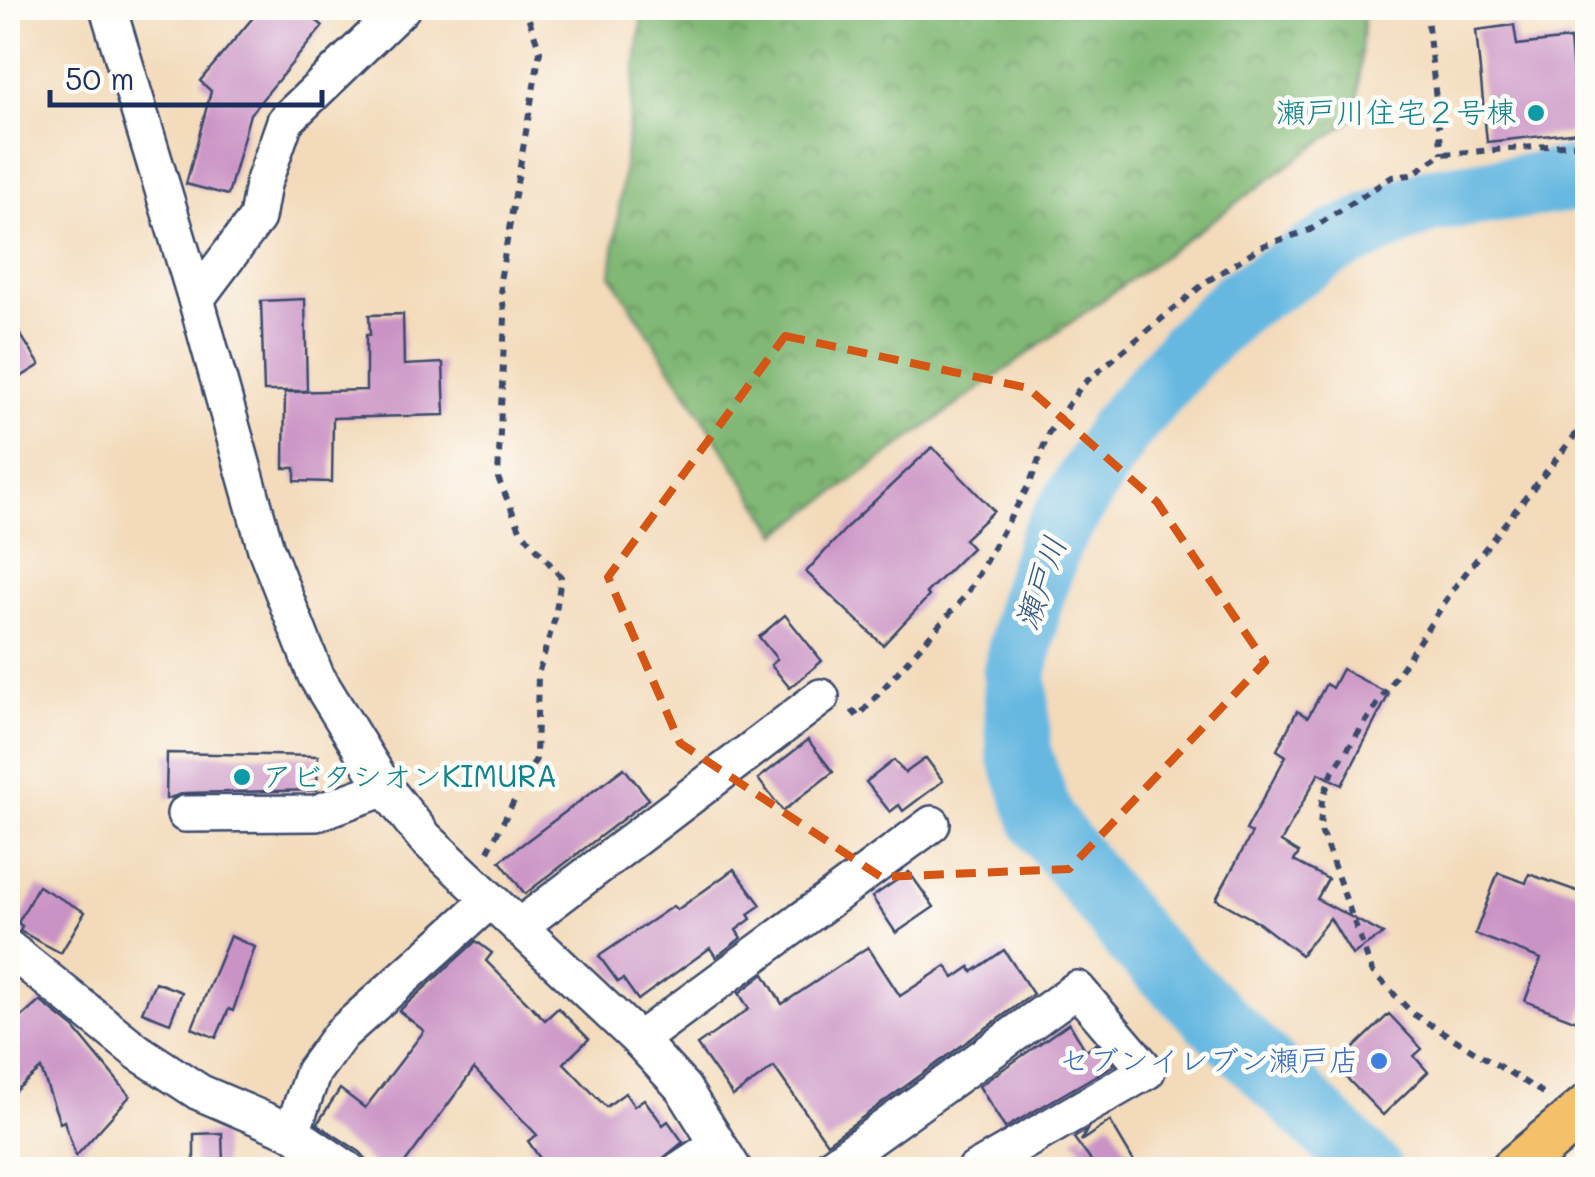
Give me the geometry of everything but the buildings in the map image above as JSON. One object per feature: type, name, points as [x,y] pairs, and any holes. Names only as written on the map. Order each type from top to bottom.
[{"type":"main road","points":[[1513,1170],[1583,1111]]},
{"type":"street","points":[[108,8],[266,549],[316,676],[385,788],[425,838],[639,1040],[683,1088],[726,1157],[679,1170]]},
{"type":"street","points":[[196,299],[258,218],[263,184],[285,121],[402,8]]},
{"type":"street","points":[[520,926],[822,697]]},
{"type":"street","points":[[185,814],[316,813],[385,788]]},
{"type":"street","points":[[639,1040],[932,824]]},
{"type":"street","points":[[292,1132],[313,1072],[340,1034],[483,892]]},
{"type":"street","points":[[8,948],[138,1052],[199,1092],[292,1132],[348,1170]]},
{"type":"street","points":[[826,1170],[1077,988],[1147,1070],[975,1170]]},
{"type":"path","points":[[483,892],[483,861],[536,759],[538,674],[555,618],[561,577],[520,529],[498,478],[505,317],[500,280],[540,50],[525,8]]},
{"type":"path","points":[[1426,8],[1442,154]]},
{"type":"path","points":[[822,697],[832,686],[858,717],[967,594],[1030,483],[1049,432],[1082,384],[1206,282],[1262,246],[1310,230],[1392,176],[1411,174],[1442,154],[1588,144]]},
{"type":"path","points":[[1583,1111],[1413,1014],[1372,971],[1320,828],[1322,800],[1334,771],[1457,584],[1588,419]]},
{"type":"highlighted area","points":[[785,336],[1028,388],[1157,502],[1265,662],[1069,869],[881,877],[680,743],[608,577]]},
{"type":"green space","points":[[643,8],[1364,8],[1357,116],[778,534],[611,275]]},
{"type":"waterway","name":"瀬戸川","points":[[1370,1170],[1137,941],[1043,822],[1019,753],[1015,673],[1029,605],[1050,542],[1118,432],[1188,350],[1238,302],[1333,243],[1430,200],[1588,177]]},
{"type":"place","name":"瀬戸川住宅２号棟","points":[[1536,113]]},
{"type":"place","name":"アビタシオンKIMURA","points":[[242,777]]},
{"type":"place","name":"セブンイレブン瀬戸店","points":[[1379,1061]]}]
